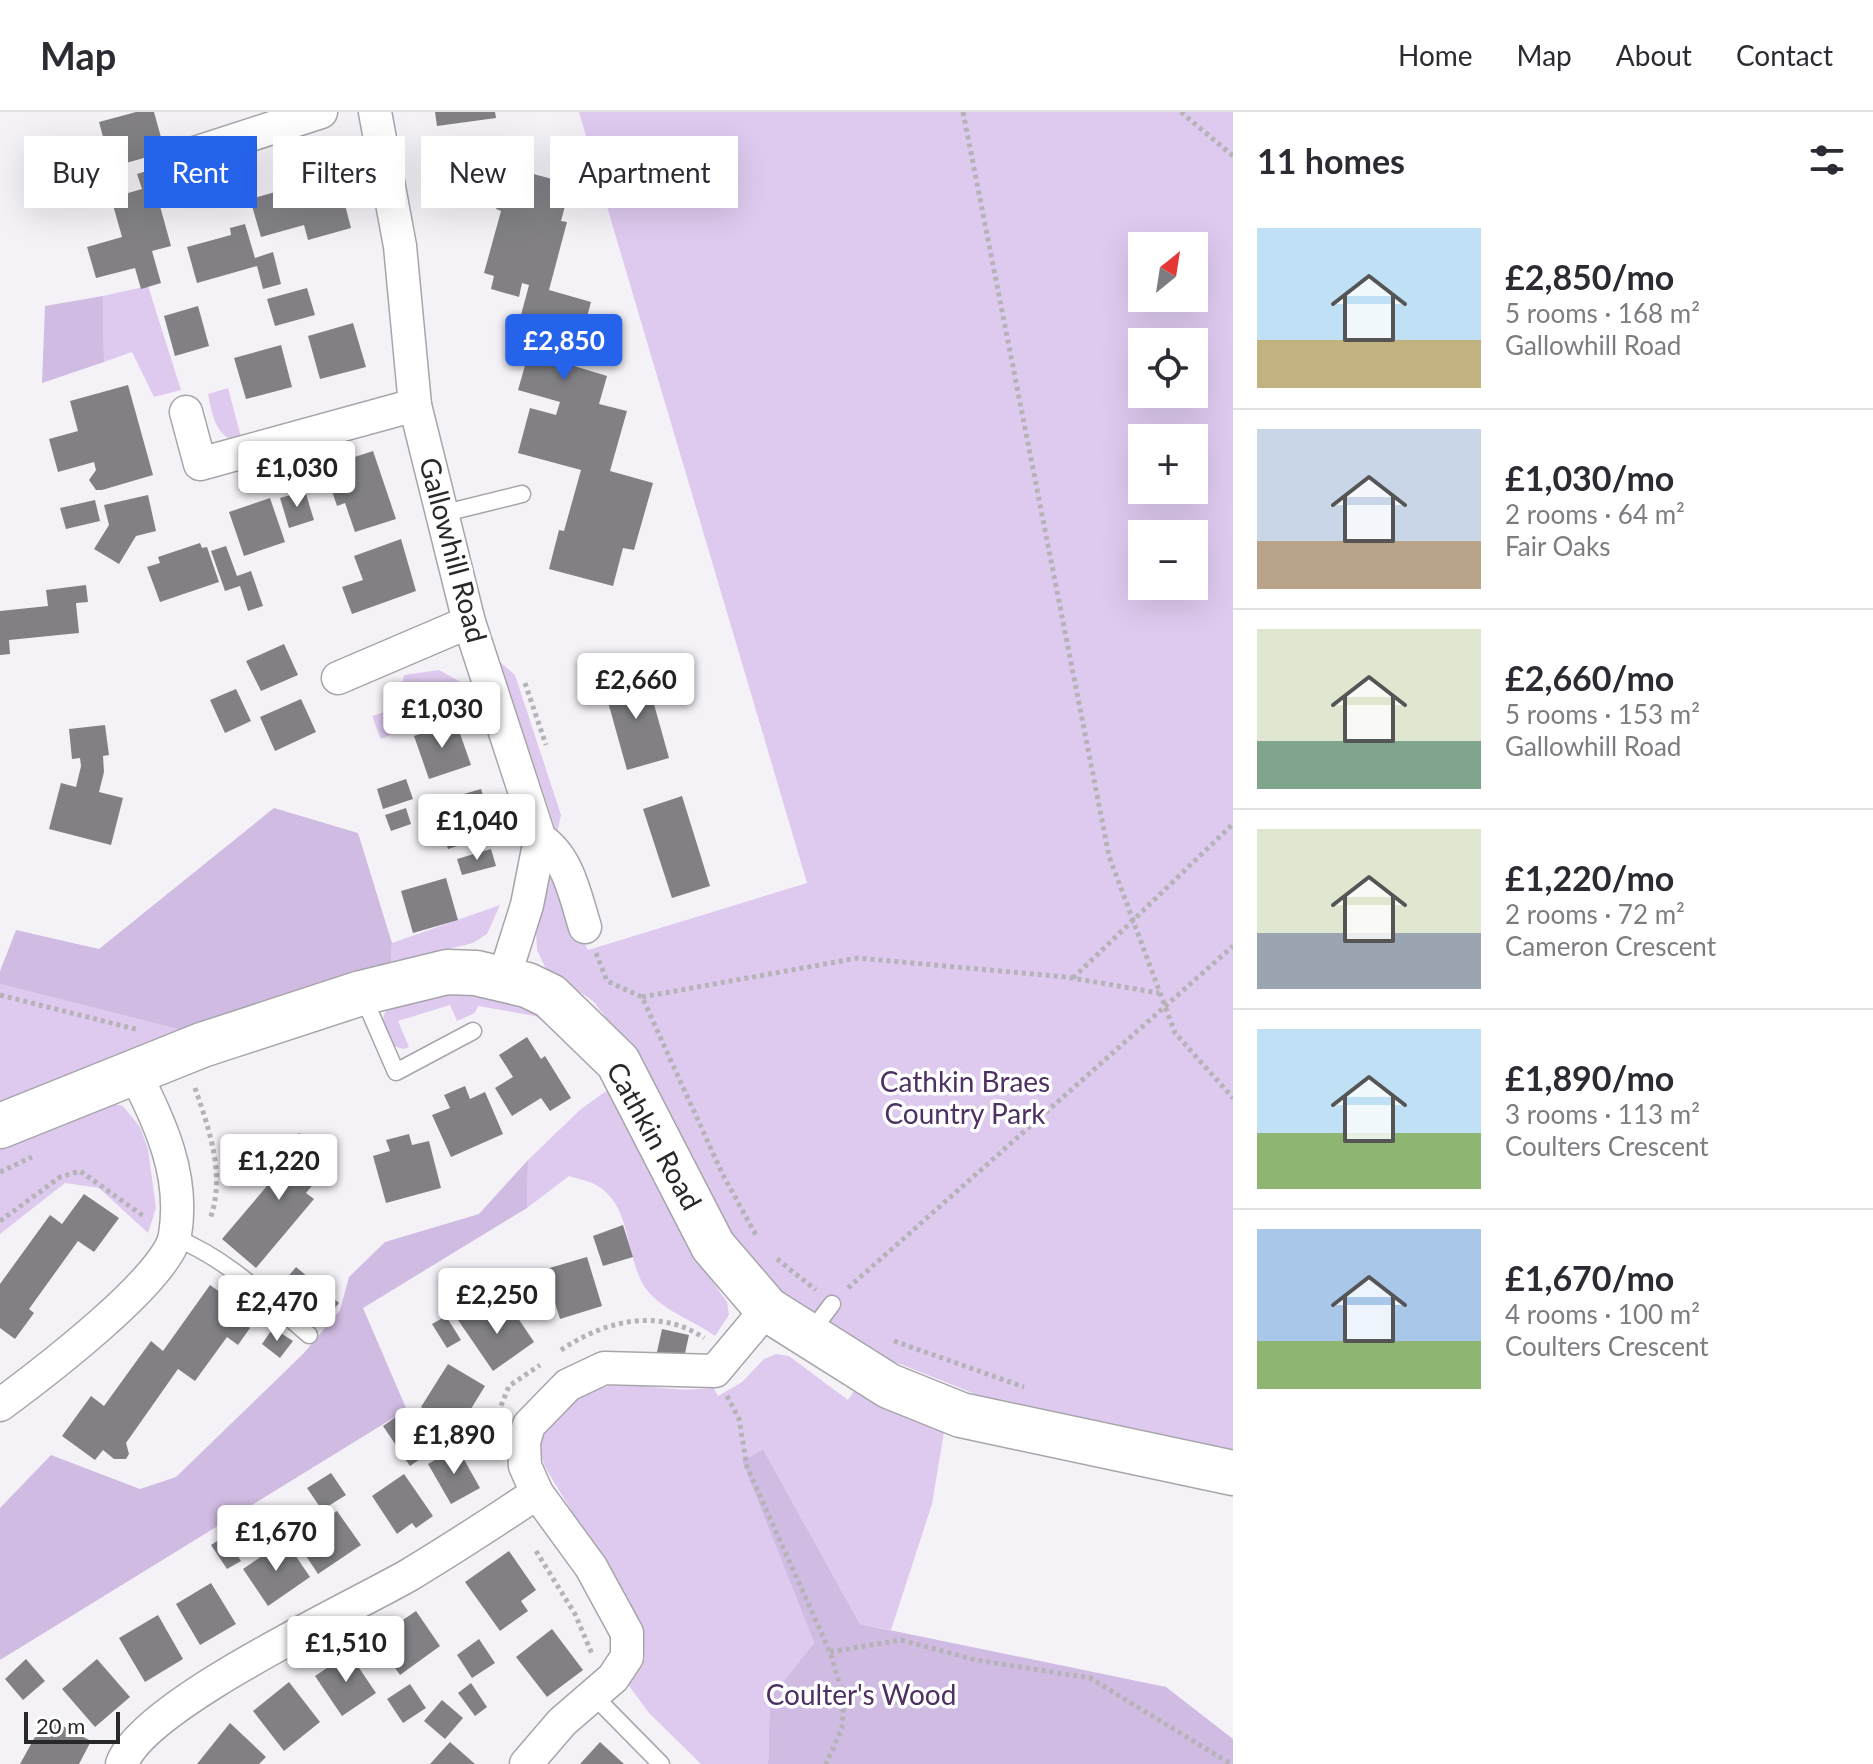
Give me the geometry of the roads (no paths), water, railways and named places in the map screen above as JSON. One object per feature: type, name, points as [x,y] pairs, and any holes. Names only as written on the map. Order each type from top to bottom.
[{"type":"main road","name":"Cathkin Road","points":[[0,1126],[202,1045],[361,993],[447,972],[504,978],[550,996],[618,1062],[713,1246],[767,1309],[820,1320],[889,1386],[961,1415],[1233,1473]]},
{"type":"street","points":[[247,136],[321,112]]},
{"type":"street","name":"Gallowhill Road","points":[[375,112],[400,246],[415,405],[469,622],[540,839],[527,905],[504,978]]},
{"type":"street","points":[[186,412],[200,464],[415,405]]},
{"type":"street","points":[[338,678],[469,622]]},
{"type":"street","points":[[540,839],[553,847],[564,864],[585,927]]},
{"type":"street","points":[[0,1405],[51,1367],[185,1242],[175,1167],[134,1071]]},
{"type":"street","points":[[526,1764],[562,1722],[603,1686],[627,1657],[627,1633],[591,1567],[524,1501],[524,1442],[529,1425],[568,1385],[604,1368],[723,1363],[767,1309]]},
{"type":"street","points":[[122,1764],[152,1727],[177,1706],[274,1648],[407,1576],[524,1501]]},
{"type":"lane","points":[[441,514],[522,494]]},
{"type":"lane","points":[[361,993],[396,1072],[473,1031]]},
{"type":"lane","points":[[185,1242],[238,1274],[309,1335]]},
{"type":"lane","points":[[603,1686],[661,1764]]},
{"type":"park label","name":"Cathkin Braes Country Park","points":[[965,1098]]},
{"type":"park label","name":"Coulter's Wood","points":[[861,1695]]}]
